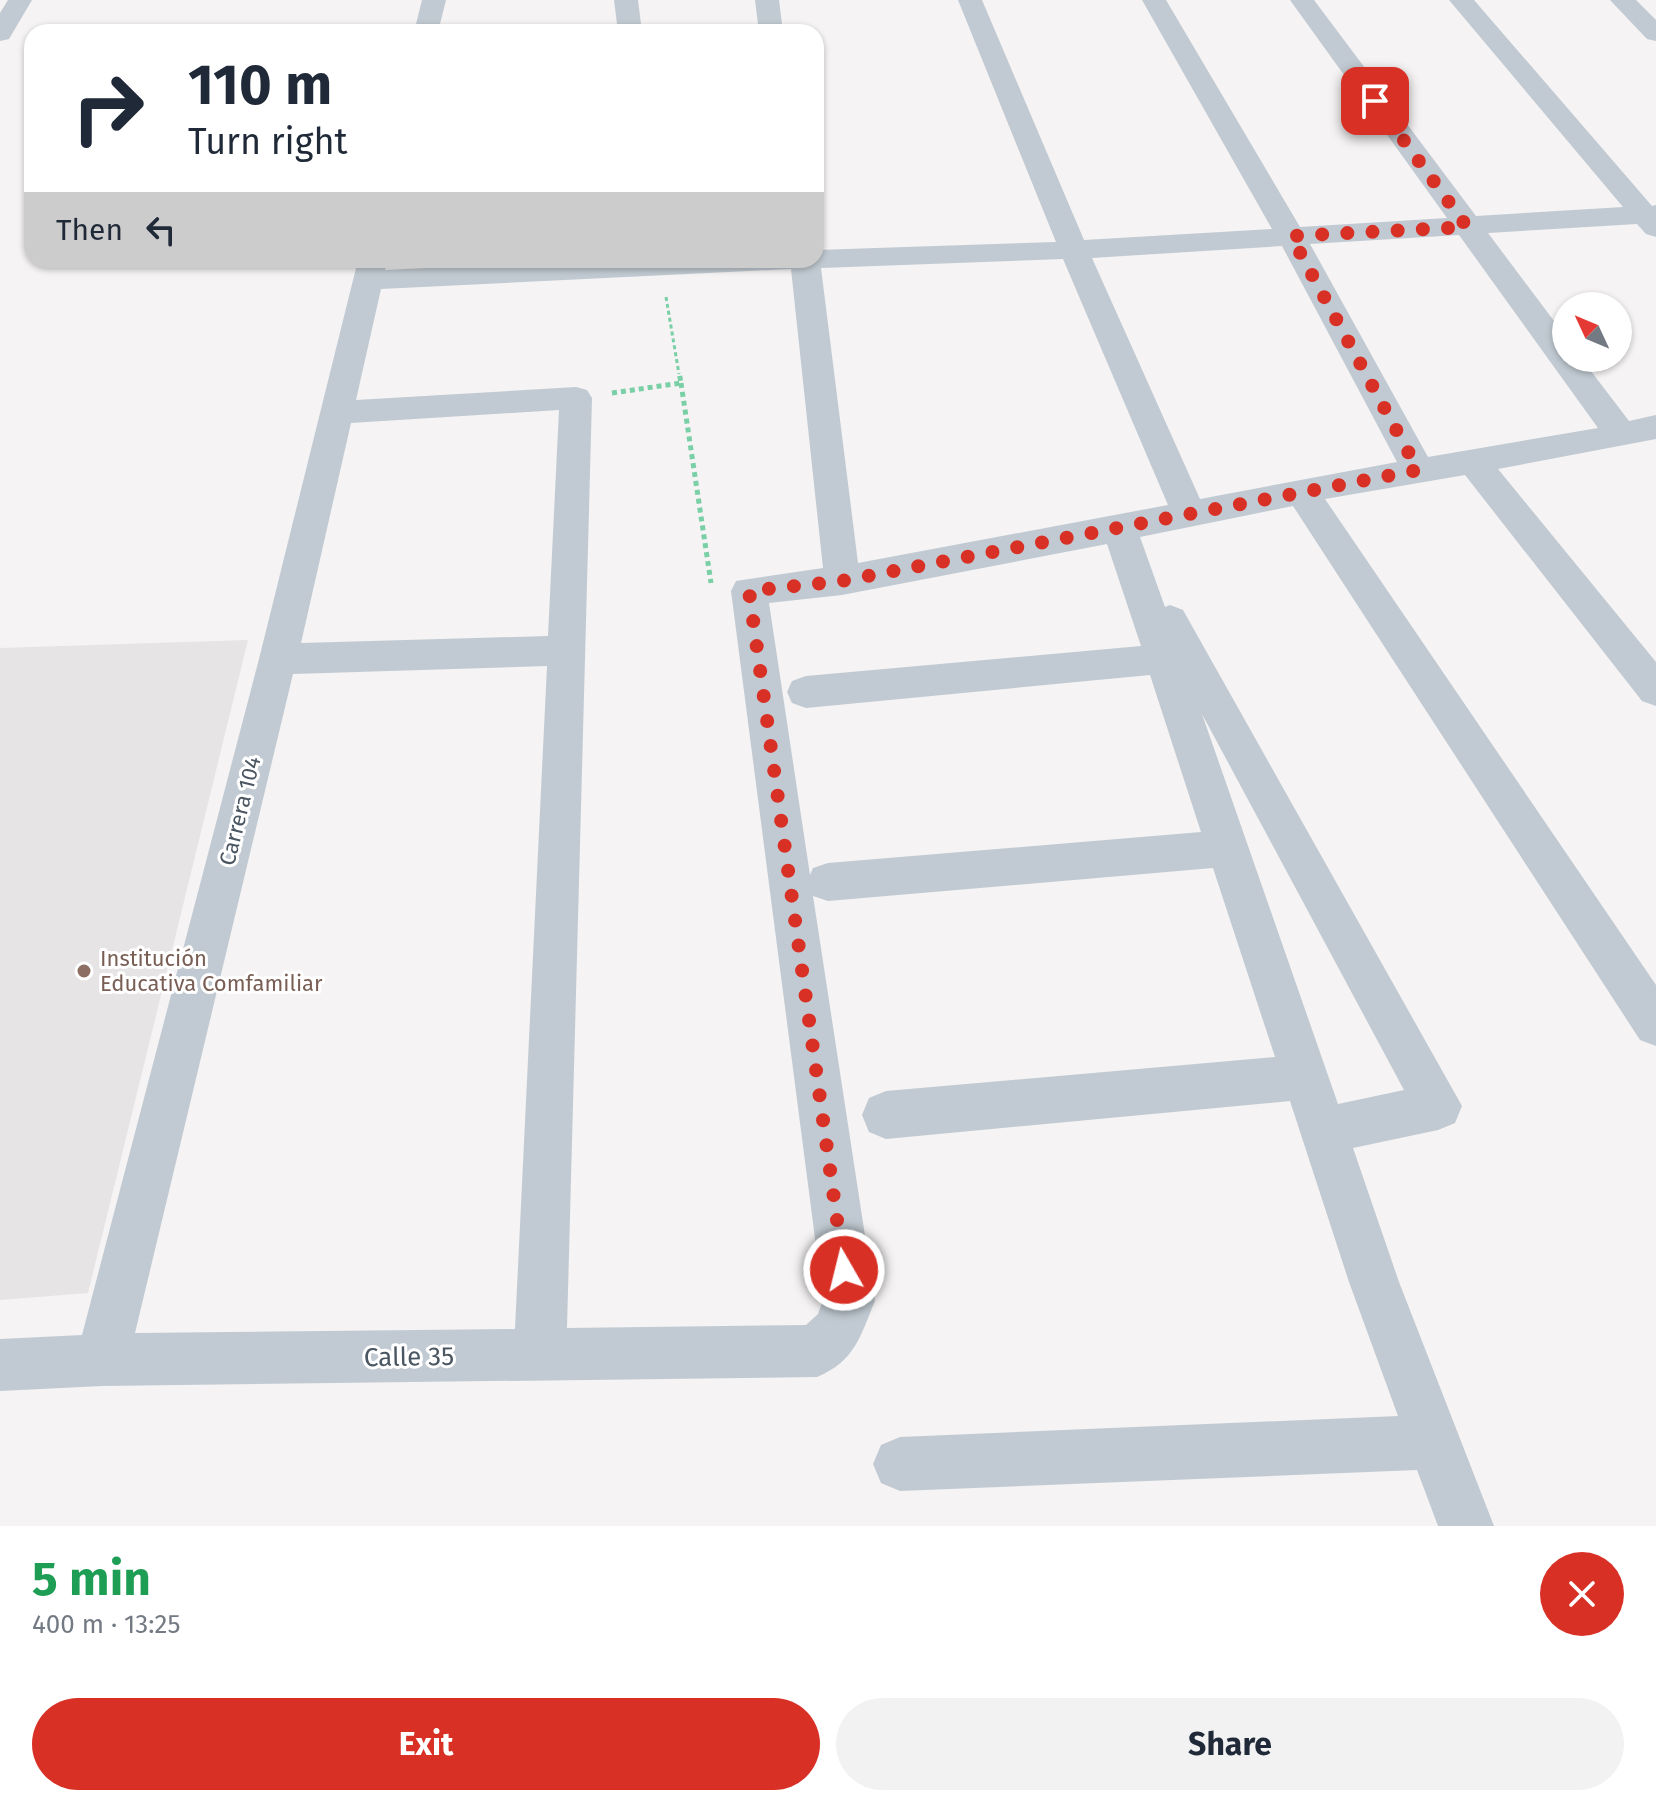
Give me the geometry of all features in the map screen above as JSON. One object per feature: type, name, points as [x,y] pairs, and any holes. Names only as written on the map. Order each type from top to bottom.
[{"type":"street","points":[[0,34],[20,0]]},
{"type":"street","points":[[428,24],[434,0]]},
{"type":"street","points":[[626,0],[629,24]]},
{"type":"street","points":[[767,0],[770,24]]},
{"type":"street","points":[[970,0],[1074,250],[1189,513]]},
{"type":"street","points":[[1154,0],[1291,236],[1418,470]]},
{"type":"street","points":[[1302,0],[1467,227],[1644,433]]},
{"type":"street","points":[[1461,0],[1652,219]]},
{"type":"street","points":[[1622,0],[1656,34]]},
{"type":"street","points":[[824,259],[1074,250],[1652,219]]},
{"type":"street","points":[[371,270],[467,268]]},
{"type":"street","points":[[806,268],[842,581]]},
{"type":"street","name":"Carrera 104","points":[[102,1360],[278,659],[371,270]]},
{"type":"street","points":[[338,412],[576,398],[540,1356]]},
{"type":"street","points":[[749,591],[842,581],[1120,529],[1301,491],[1644,433]]},
{"type":"street","points":[[1473,462],[1656,690]]},
{"type":"street","points":[[1301,491],[1656,1024]]},
{"type":"street","points":[[1120,529],[1323,1131],[1432,1442],[1466,1526]]},
{"type":"street","points":[[1120,529],[1438,1106],[1323,1131]]},
{"type":"street","name":"Calle 35","points":[[0,1365],[102,1360],[817,1351],[836,1332],[849,1301],[749,591]]},
{"type":"street","points":[[278,659],[567,650]]},
{"type":"street","points":[[806,692],[1164,659]]},
{"type":"street","points":[[828,882],[1227,848]]},
{"type":"street","points":[[886,1115],[1305,1077]]},
{"type":"street","points":[[900,1464],[1432,1442]]},
{"type":"path","points":[[661,268],[713,596],[749,591]]},
{"type":"path","points":[[576,398],[681,383]]},
{"type":"shaded area","name":"Institución Educativa Comfamiliar","points":[[248,640],[88,1293],[0,1300],[0,648]]},
{"type":"place","name":"Institución Educativa Comfamiliar","points":[[84,971]]},
{"type":"route","points":[[844,1270],[749,591],[842,581],[1418,470],[1291,236],[1467,227],[1375,101]]}]
